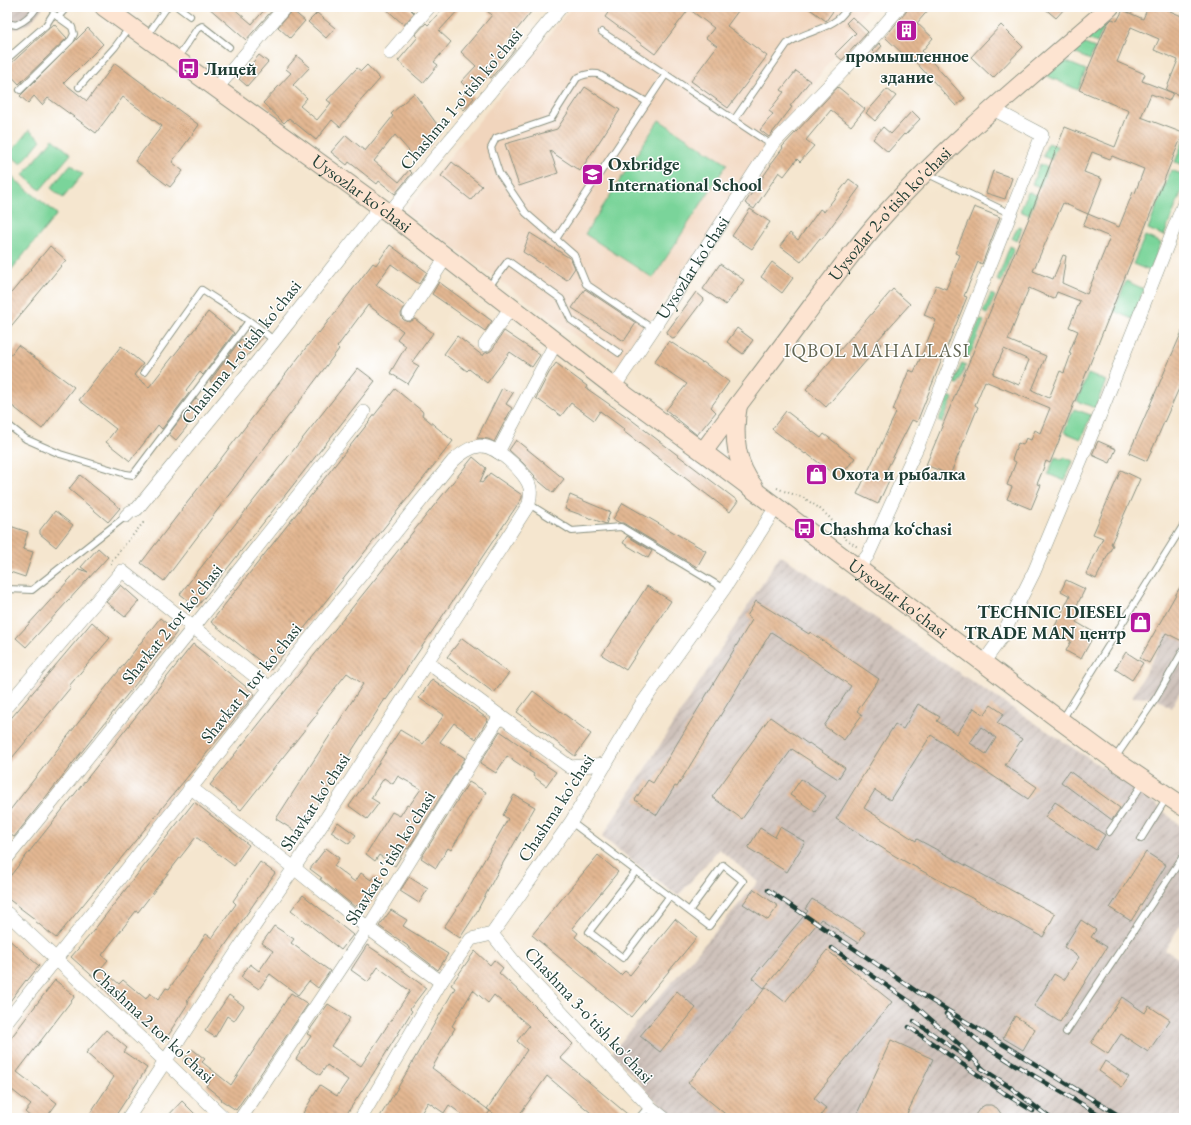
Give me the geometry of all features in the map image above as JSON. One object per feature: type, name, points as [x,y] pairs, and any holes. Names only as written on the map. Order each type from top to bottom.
[{"type":"main road","name":"Uysozlar ko'chasi","points":[[104,7],[385,210],[556,342],[703,452],[767,490],[776,507],[863,562],[983,663],[1114,760],[1184,807]]},
{"type":"main road","name":"Uysozlar 2-o'tish ko'chasi","points":[[703,452],[857,247],[886,214],[925,173],[993,109],[1110,7]]},
{"type":"main road","points":[[739,404],[735,428],[735,440],[738,452],[746,474],[752,485],[767,490]]},
{"type":"street","points":[[216,89],[285,7]]},
{"type":"street","points":[[390,52],[429,7]]},
{"type":"street","name":"Chashma 1-o'tish ko'chasi","points":[[131,513],[385,210],[560,7]]},
{"type":"street","name":"Uysozlar ko'chasi","points":[[614,386],[653,329],[772,145],[860,53],[900,7]]},
{"type":"street","points":[[863,562],[919,443],[1042,135],[993,109]]},
{"type":"street","points":[[983,663],[1001,638],[1034,572],[1101,412],[1184,203]]},
{"type":"street","points":[[409,314],[446,257]]},
{"type":"street","points":[[485,345],[511,307]]},
{"type":"street","points":[[498,452],[556,342]]},
{"type":"street","name":"Shavkat 2 tor ko'chasi","points":[[7,858],[194,628],[364,412]]},
{"type":"street","name":"Shavkat 1 tor ko'chasi","points":[[7,1021],[190,787],[459,455],[474,447],[481,446],[498,452],[514,465],[527,479],[531,489],[529,504]]},
{"type":"street","name":"Shavkat ko'chasi","points":[[128,1118],[240,946],[294,868],[529,504]]},
{"type":"street","name":"Chashma ko'chasi","points":[[492,934],[571,822],[641,705],[724,589],[776,507]]},
{"type":"street","points":[[7,706],[122,572],[270,688]]},
{"type":"street","points":[[427,662],[570,768],[606,764]]},
{"type":"street","name":"Shavkat o'tish ko'chasi","points":[[241,1118],[368,928],[500,716]]},
{"type":"street","points":[[190,787],[368,928],[441,982]]},
{"type":"street","name":"Chashma 2 tor ko'chasi","points":[[7,913],[224,1118]]},
{"type":"street","points":[[361,1118],[441,982],[471,939],[492,934]]},
{"type":"street","name":"Chashma 3-o'tish ko'chasi","points":[[492,934],[516,964],[649,1106],[664,1118]]},
{"type":"lane","points":[[7,23],[16,25],[25,20],[37,7]]},
{"type":"lane","points":[[58,17],[67,7]]},
{"type":"lane","points":[[145,38],[167,7]]},
{"type":"lane","points":[[178,7],[190,16]]},
{"type":"lane","points":[[734,120],[787,44],[793,39],[804,34],[828,26],[840,18],[849,7]]},
{"type":"lane","points":[[7,60],[46,25],[53,14],[72,27],[74,34],[71,40],[20,90]]},
{"type":"lane","points":[[79,87],[115,47],[130,26]]},
{"type":"lane","points":[[176,60],[197,29],[202,26],[229,46]]},
{"type":"lane","points":[[602,32],[772,145]]},
{"type":"lane","points":[[647,102],[598,74],[582,75],[577,78],[552,119],[496,138],[491,148],[499,173],[526,212],[574,255],[586,284],[653,329]]},
{"type":"lane","points":[[556,239],[666,74]]},
{"type":"lane","points":[[925,173],[1011,214]]},
{"type":"lane","points":[[487,289],[508,261],[561,299],[570,320],[619,352]]},
{"type":"lane","points":[[144,372],[202,290],[249,321],[274,341]]},
{"type":"lane","points":[[7,424],[26,439],[60,454],[126,474],[133,474],[249,321]]},
{"type":"lane","points":[[529,504],[572,531],[621,528],[724,589]]},
{"type":"lane","points":[[7,589],[32,590],[131,513]]},
{"type":"lane","points":[[1061,722],[1184,524]]},
{"type":"lane","points":[[1114,760],[1156,698],[1184,649]]},
{"type":"lane","points":[[1108,832],[1145,780]]},
{"type":"lane","points":[[1141,839],[1168,796]]},
{"type":"lane","points":[[571,822],[636,872],[669,896],[688,911],[708,926],[743,881],[723,865],[688,911]]},
{"type":"lane","points":[[1066,1032],[1184,855]]},
{"type":"lane","points":[[636,872],[589,932],[623,958],[669,896]]},
{"type":"lane","points":[[639,1118],[649,1106]]},
{"type":"path","points":[[767,490],[784,491],[804,498],[819,508],[830,518],[863,562]]},
{"type":"path","points":[[122,572],[111,564],[112,560],[143,523],[131,513]]},
{"type":"shaded area","points":[[7,7],[43,7],[31,22],[17,29],[7,29]]},
{"type":"shaded area","name":"Oxbridge International School","points":[[572,7],[868,7],[776,137],[619,367],[405,212]]},
{"type":"shaded area","points":[[780,555],[1146,796],[1184,829],[1184,919],[1165,950],[1184,962],[1184,1118],[674,1118],[662,1108],[612,1052],[758,882],[719,849],[678,896],[602,837]]},
{"type":"shaded area","points":[[1184,603],[1184,684],[1171,708],[1156,698],[1132,697]]},
{"type":"green space","points":[[1107,20],[1097,43],[1086,38]]},
{"type":"green space","points":[[1082,43],[1095,48],[1090,60],[1072,52]]},
{"type":"green space","points":[[1062,60],[1086,70],[1078,90],[1045,75]]},
{"type":"green space","points":[[659,120],[727,164],[653,278],[585,234]]},
{"type":"green space","points":[[29,130],[41,140],[21,164],[9,154]]},
{"type":"green space","points":[[53,139],[71,154],[40,190],[23,175]]},
{"type":"green space","points":[[1184,139],[1184,165],[1175,162]]},
{"type":"green space","points":[[1048,143],[1057,146],[1051,160],[1043,156]]},
{"type":"green space","points":[[71,164],[83,174],[63,198],[51,188]]},
{"type":"green space","points":[[1040,164],[1048,167],[1040,187],[1032,184]]},
{"type":"green space","points":[[1171,170],[1184,175],[1184,185],[1164,236],[1148,229]]},
{"type":"green space","points":[[7,173],[57,214],[7,275]]},
{"type":"green space","points":[[1028,192],[1037,195],[1029,215],[1020,211]]},
{"type":"green space","points":[[1018,226],[1022,228],[1017,241],[1012,239]]},
{"type":"green space","points":[[1145,236],[1161,243],[1150,271],[1133,264]]},
{"type":"green space","points":[[1010,246],[1014,248],[1001,282],[997,280]]},
{"type":"green space","points":[[1126,281],[1144,289],[1132,319],[1114,311]]},
{"type":"green space","points":[[991,294],[995,296],[987,314],[983,312]]},
{"type":"green space","points":[[980,319],[984,321],[969,357],[965,355]]},
{"type":"green space","points":[[962,363],[966,365],[958,384],[954,383]]},
{"type":"green space","points":[[1088,374],[1106,381],[1095,408],[1077,401]]},
{"type":"green space","points":[[949,396],[953,398],[942,423],[938,421]]},
{"type":"green space","points":[[1074,409],[1091,415],[1081,439],[1064,432]]},
{"type":"green space","points":[[1055,457],[1063,460],[1064,457],[1073,461],[1065,481],[1048,474]]},
{"type":"building","points":[[208,7],[232,7],[252,24],[267,7],[275,7],[246,40]]},
{"type":"building","points":[[384,7],[408,7],[414,13],[404,25]]},
{"type":"building","points":[[444,7],[461,7],[439,31],[451,42],[434,62],[438,65],[423,83],[398,61],[418,37],[415,35],[426,23],[428,25]]},
{"type":"building","points":[[482,7],[525,7],[531,12],[507,42],[515,49],[491,78],[488,76],[472,93],[461,82],[476,66],[461,52],[492,15]]},
{"type":"building","points":[[612,7],[741,7],[727,26],[767,56],[728,108],[691,81],[717,46],[706,38],[714,28],[689,9],[655,54],[605,17]]},
{"type":"building","points":[[807,7],[836,7],[826,21]]},
{"type":"building","name":"промышленное здание","points":[[909,7],[931,7],[917,23],[933,38],[922,51],[965,98],[956,106],[910,56],[907,58],[885,37]]},
{"type":"building","points":[[1043,7],[1066,7],[1056,18]]},
{"type":"building","points":[[1148,7],[1171,7],[1170,11],[1184,17],[1184,97],[1166,90],[1178,60],[1154,50],[1159,39],[1131,27],[1117,62],[1145,74],[1142,81],[1173,93],[1169,101],[1151,94],[1141,117],[1183,133],[1050,463],[1046,461],[1037,484],[1041,485],[1031,509],[1007,499],[1012,487],[1007,485],[1016,462],[1012,460],[1018,443],[1023,445],[1026,438],[1031,440],[1035,430],[1040,433],[1050,408],[985,381],[975,405],[978,407],[950,475],[926,465],[1029,218],[1065,127],[1115,147],[1129,111],[1079,90],[1107,24],[1112,19],[1117,21],[1123,10],[1143,19]],"holes":[[[1092,152],[1110,159],[1112,156],[1144,169],[1135,193],[1133,192],[1119,227],[1088,214],[1102,179],[1084,172]],[[1063,203],[1088,214],[1083,226],[1110,237],[1087,294],[1062,283],[1066,256],[1063,255],[1053,279],[1033,271]],[[1029,288],[1054,299],[1057,292],[1080,301],[1069,327],[1078,331],[1069,353],[1071,354],[1064,373],[1060,371],[1049,398],[1032,390],[1046,356],[1008,340]],[[1004,349],[1029,360],[1019,385],[993,374]]]},
{"type":"building","points":[[292,10],[305,21],[290,38],[278,27]]},
{"type":"building","points":[[317,13],[335,28],[326,38],[308,22]]},
{"type":"building","points":[[852,17],[868,32],[842,60],[835,54],[856,33],[846,23]]},
{"type":"building","points":[[54,24],[67,38],[19,84],[7,71],[7,67]]},
{"type":"building","points":[[1001,25],[1023,47],[993,78],[971,57]]},
{"type":"building","points":[[88,28],[103,44],[64,83],[87,101],[115,63],[199,125],[172,162],[183,171],[170,187],[135,161],[162,126],[123,97],[96,133],[48,98],[42,105],[34,96],[28,103],[20,96]]},
{"type":"building","points":[[879,43],[882,46],[875,54],[872,51]]},
{"type":"building","points":[[259,55],[268,62],[247,86],[239,79]]},
{"type":"building","points":[[297,56],[310,67],[293,85],[307,98],[300,106],[317,120],[331,103],[327,100],[357,68],[361,71],[367,65],[380,79],[355,107],[356,108],[340,127],[332,120],[316,140],[289,118],[284,123],[263,103],[291,73],[286,69]]},
{"type":"building","points":[[796,71],[810,81],[790,106],[792,107],[769,137],[760,130],[773,114],[769,111],[784,92],[781,90]]},
{"type":"building","points":[[585,87],[620,110],[580,171],[550,151],[558,173],[519,186],[505,144],[557,129]]},
{"type":"building","points":[[838,87],[865,109],[851,126],[831,110],[806,140],[814,146],[800,162],[797,159],[784,176],[779,172],[754,209],[745,203],[783,148],[782,147]]},
{"type":"building","points":[[887,89],[896,96],[875,121],[866,113]]},
{"type":"building","points":[[466,91],[474,98],[464,110],[456,103]]},
{"type":"building","points":[[414,93],[442,131],[426,150],[416,159],[395,135],[374,161],[399,182],[409,170],[412,173],[395,194],[379,181],[377,184],[349,162],[347,165],[331,152],[346,135],[365,151],[393,116],[391,114]]},
{"type":"building","points":[[912,111],[920,119],[888,152],[873,139],[883,127],[891,134]]},
{"type":"building","points":[[452,162],[482,186],[471,200],[441,176]]},
{"type":"building","points":[[993,171],[1012,178],[1005,199],[986,193]]},
{"type":"building","points":[[849,179],[860,187],[822,239],[820,238],[801,262],[780,246],[790,233],[798,240],[820,209],[824,212]]},
{"type":"building","points":[[974,207],[1000,217],[982,264],[978,262],[964,296],[967,297],[917,422],[912,420],[887,469],[893,472],[878,504],[857,494],[896,413],[893,410],[909,370],[914,372],[936,320],[924,315],[936,285],[946,289],[960,255],[955,253]]},
{"type":"building","points":[[750,209],[770,222],[752,249],[732,236]]},
{"type":"building","points":[[530,233],[571,259],[575,268],[567,280],[523,252]]},
{"type":"building","points":[[390,245],[427,272],[419,284],[391,264],[376,285],[405,306],[401,314],[404,320],[409,322],[415,319],[433,333],[412,362],[419,366],[408,384],[390,373],[406,346],[397,339],[403,331],[368,305],[337,347],[339,349],[164,581],[141,563],[318,332],[319,333],[373,263],[376,265]]},
{"type":"building","points":[[50,246],[66,260],[7,331],[7,298]]},
{"type":"building","points":[[772,262],[793,278],[782,293],[761,277]]},
{"type":"building","points":[[720,264],[744,280],[726,305],[703,289]]},
{"type":"building","points":[[439,282],[492,321],[485,331],[432,294]]},
{"type":"building","points":[[585,289],[636,323],[624,341],[572,308]]},
{"type":"building","points":[[893,289],[910,304],[877,341],[881,344],[826,407],[806,389]]},
{"type":"building","points":[[696,292],[704,299],[674,339],[666,333]]},
{"type":"building","points":[[208,312],[234,333],[203,375],[200,372],[186,390],[189,393],[162,429],[158,425],[130,461],[106,442],[116,429],[79,400],[121,346],[143,364],[134,375],[149,387]]},
{"type":"building","points":[[1184,327],[1184,377],[1147,461],[1129,453]]},
{"type":"building","points":[[737,328],[753,340],[743,354],[727,342]]},
{"type":"building","points":[[255,331],[263,337],[219,389],[210,381],[241,339],[245,342]]},
{"type":"building","points":[[504,331],[540,355],[532,367],[510,352],[487,383],[469,369],[467,371],[444,354],[457,336],[483,356],[485,353],[492,350]]},
{"type":"building","points":[[669,341],[702,363],[703,362],[729,382],[711,407],[716,412],[697,435],[666,410],[687,384],[654,362]]},
{"type":"building","points":[[18,345],[74,387],[42,429],[7,402],[7,360]]},
{"type":"building","points":[[556,363],[587,386],[586,388],[629,418],[738,501],[730,512],[623,431],[624,429],[600,411],[594,420],[571,403],[561,416],[536,398]]},
{"type":"building","points":[[358,368],[375,381],[197,607],[180,594]]},
{"type":"building","points":[[502,388],[513,393],[506,404],[512,408],[494,442],[488,439],[477,438]]},
{"type":"building","points":[[395,389],[422,411],[422,415],[453,441],[271,670],[211,622]]},
{"type":"building","points":[[196,398],[205,405],[176,440],[169,434]]},
{"type":"building","points":[[786,411],[821,438],[824,434],[855,458],[839,478],[772,429]]},
{"type":"building","points":[[516,440],[564,479],[553,493],[534,477],[535,476],[523,463],[509,450]]},
{"type":"building","points":[[1098,441],[1116,449],[1110,463],[1092,455]]},
{"type":"building","points":[[473,457],[486,468],[480,482],[482,483],[490,473],[522,495],[522,498],[386,700],[385,699],[298,833],[276,819],[363,684],[347,673],[316,712],[318,713],[241,810],[210,785]]},
{"type":"building","points":[[1121,470],[1140,479],[1111,544],[1113,545],[1096,579],[1086,574],[1103,538],[1093,534]]},
{"type":"building","points":[[80,475],[120,508],[108,522],[69,489]]},
{"type":"building","points":[[570,495],[610,512],[606,524],[565,509]]},
{"type":"building","points":[[623,503],[706,551],[697,567],[623,523],[613,519]]},
{"type":"building","points":[[55,511],[73,525],[56,547],[40,534],[40,530]]},
{"type":"building","points":[[7,525],[28,532],[23,549],[33,552],[25,577],[7,571]]},
{"type":"building","points":[[627,536],[652,551],[648,558],[623,543]]},
{"type":"building","points":[[98,548],[108,557],[26,647],[16,638],[79,569],[88,572],[81,567]]},
{"type":"building","points":[[1066,580],[1085,589],[1076,607],[1082,610],[1076,622],[1095,633],[1081,659],[1066,651],[1071,641],[1052,632],[1070,596],[1061,591]]},
{"type":"building","points":[[1184,580],[1184,642],[1166,633],[1149,663],[1140,658]]},
{"type":"building","points":[[121,585],[139,601],[125,617],[106,602]]},
{"type":"building","points":[[647,586],[671,601],[626,670],[602,655]]},
{"type":"building","points":[[756,601],[809,634],[810,632],[879,679],[857,711],[862,715],[844,740],[824,726],[851,686],[771,632],[677,787],[675,786],[657,815],[635,800],[648,780],[653,783],[752,620],[747,616]]},
{"type":"building","points":[[160,618],[177,632],[14,837],[7,832],[7,814]]},
{"type":"building","points":[[92,622],[110,638],[69,686],[71,687],[7,764],[7,723]]},
{"type":"building","points":[[462,638],[509,673],[494,693],[447,657]]},
{"type":"building","points":[[193,644],[255,694],[56,938],[35,921],[36,920],[7,898],[7,880]]},
{"type":"building","points":[[1126,652],[1143,663],[1132,680],[1115,669]]},
{"type":"building","points":[[432,679],[488,719],[476,739],[454,723],[440,742],[465,758],[408,849],[406,848],[395,866],[379,855],[375,861],[366,854],[392,812],[400,816],[407,805],[409,806],[421,789],[398,776],[393,784],[384,778],[371,798],[379,803],[367,819],[349,806],[400,730],[423,744],[444,715],[419,698]]},
{"type":"building","points":[[533,691],[591,734],[575,756],[517,712]]},
{"type":"building","points":[[918,704],[940,717],[937,721],[957,734],[974,708],[984,715],[991,705],[1004,714],[997,723],[1022,739],[1005,765],[1037,787],[1028,799],[931,735],[890,800],[875,790],[864,808],[916,841],[917,839],[1055,914],[1043,937],[895,856],[836,819],[895,724],[903,729]],"holes":[[[981,727],[996,738],[986,754],[970,743]]]},
{"type":"building","points":[[770,717],[845,768],[838,779],[792,749],[742,819],[712,797]]},
{"type":"building","points":[[500,731],[531,753],[530,755],[556,772],[546,786],[533,776],[534,774],[507,756],[496,773],[480,763]]},
{"type":"building","points":[[1069,771],[1120,808],[1112,820],[1061,782]]},
{"type":"building","points":[[801,779],[826,796],[815,812],[790,795]]},
{"type":"building","points":[[469,782],[486,792],[451,850],[448,848],[436,868],[421,858]]},
{"type":"building","points":[[514,795],[535,807],[475,915],[460,938],[444,927],[459,906],[508,819],[503,815]]},
{"type":"building","points":[[194,802],[249,845],[234,866],[196,837],[138,912],[136,911],[102,955],[108,960],[101,968],[119,984],[123,980],[146,999],[150,993],[158,1000],[166,988],[169,989],[206,934],[212,938],[236,904],[233,901],[260,862],[275,873],[187,1001],[189,1002],[164,1041],[134,1017],[135,1016],[110,995],[97,982],[98,981],[71,957],[90,935]]},
{"type":"building","points":[[1055,802],[1105,835],[1096,850],[1045,817]]},
{"type":"building","points":[[338,822],[356,835],[349,844],[331,832]]},
{"type":"building","points":[[780,827],[805,842],[787,872],[748,848],[760,828],[775,837]]},
{"type":"building","points":[[326,848],[339,858],[334,866],[355,882],[361,873],[371,880],[374,876],[384,884],[365,910],[357,905],[355,907],[310,869]]},
{"type":"building","points":[[1146,852],[1166,865],[1131,921],[1110,908]]},
{"type":"building","points":[[598,855],[618,872],[572,928],[578,933],[575,937],[621,975],[625,971],[630,975],[675,919],[697,937],[631,1017],[532,935]]},
{"type":"building","points":[[409,877],[428,889],[419,903],[400,891]]},
{"type":"building","points":[[754,889],[778,906],[768,920],[743,904]]},
{"type":"building","points":[[303,895],[353,935],[341,950],[291,910]]},
{"type":"building","points":[[812,899],[865,932],[858,943],[821,919],[764,988],[752,978],[808,911],[805,909]]},
{"type":"building","points":[[391,910],[407,920],[403,926],[448,954],[438,970],[408,946],[379,926]]},
{"type":"building","points":[[1081,920],[1096,930],[1091,937],[1107,947],[1060,1022],[1034,1006],[1054,974],[1064,980],[1079,957],[1064,947]]},
{"type":"building","points":[[274,926],[294,939],[291,943],[330,971],[318,988],[309,981],[298,995],[270,974],[259,989],[241,977],[250,964],[259,971],[273,951],[262,943]]},
{"type":"building","points":[[7,938],[39,966],[7,1005]]},
{"type":"building","points":[[367,945],[426,988],[410,1009],[412,1011],[344,1118],[311,1118],[303,1113],[320,1085],[337,1096],[348,1080],[327,1065],[320,1075],[296,1059],[311,1036],[307,1034],[328,1004],[350,1018],[331,1046],[361,1066],[410,991],[378,967],[368,982],[351,970]]},
{"type":"building","points":[[827,950],[892,1002],[814,1098],[826,1108],[819,1118],[730,1118],[688,1083],[766,987],[785,1002]]},
{"type":"building","points":[[475,951],[490,965],[494,960],[503,968],[499,973],[530,1001],[573,1044],[560,1058],[632,1118],[597,1118],[547,1076],[517,1118],[500,1118],[490,1111],[485,1118],[467,1118],[449,1105],[444,1113],[428,1102],[418,1118],[379,1118],[455,988],[451,985]],"holes":[[[473,990],[488,1003],[494,995],[529,1026],[517,1041],[527,1050],[487,1109],[432,1068],[455,1028],[452,1026]]]},
{"type":"building","points":[[55,980],[75,996],[17,1072],[57,1103],[46,1118],[32,1118],[25,1112],[31,1105],[7,1086],[7,1043]]},
{"type":"building","points":[[677,991],[696,1008],[660,1052],[640,1036]]},
{"type":"building","points":[[291,993],[308,1004],[236,1110],[221,1100],[222,1099],[206,1086],[210,1081],[183,1061],[192,1049],[205,1059],[202,1062],[231,1085]]},
{"type":"building","points":[[229,995],[244,1006],[234,1021],[227,1016],[215,1037],[205,1031]]},
{"type":"building","points":[[1122,997],[1145,1013],[1149,1006],[1170,1020],[1148,1052],[1121,1034],[1108,1054],[1091,1043]]},
{"type":"building","points":[[1015,1016],[1035,1029],[1023,1050],[1003,1038]]},
{"type":"building","points":[[106,1030],[127,1048],[124,1052],[147,1068],[114,1118],[87,1118],[114,1077],[86,1053]]},
{"type":"building","points":[[891,1040],[933,1059],[905,1118],[855,1118]]},
{"type":"building","points":[[1105,1061],[1129,1077],[1122,1087],[1099,1071]]},
{"type":"building","points":[[182,1101],[199,1118],[166,1118]]},
{"type":"building","points":[[985,1105],[991,1105],[997,1108],[1004,1118],[973,1118],[980,1108]]},
{"type":"railway","points":[[768,890],[916,991],[1123,1118]]},
{"type":"railway","points":[[832,948],[912,1003],[962,1047],[985,1071]]},
{"type":"railway","points":[[946,1014],[981,1043],[1105,1118]]},
{"type":"railway","points":[[914,1021],[970,1060]]},
{"type":"railway","points":[[909,1027],[1004,1093],[1033,1111]]},
{"type":"railway","points":[[981,1068],[1010,1087],[1050,1118]]},
{"type":"place","name":"промышленное здание","points":[[907,31]]},
{"type":"place","name":"Лицей","points":[[189,69]]},
{"type":"place","name":"Oxbridge International School","points":[[593,174]]},
{"type":"place","name":"Охота и рыбалка","points":[[816,474]]},
{"type":"place","name":"Chashma ko‘chasi","points":[[805,529]]},
{"type":"place","name":"TECHNIC DIESEL TRADE MAN центр","points":[[1141,622]]},
{"type":"district","name":"IQBOL MAHALLASI","points":[[877,350]]}]
